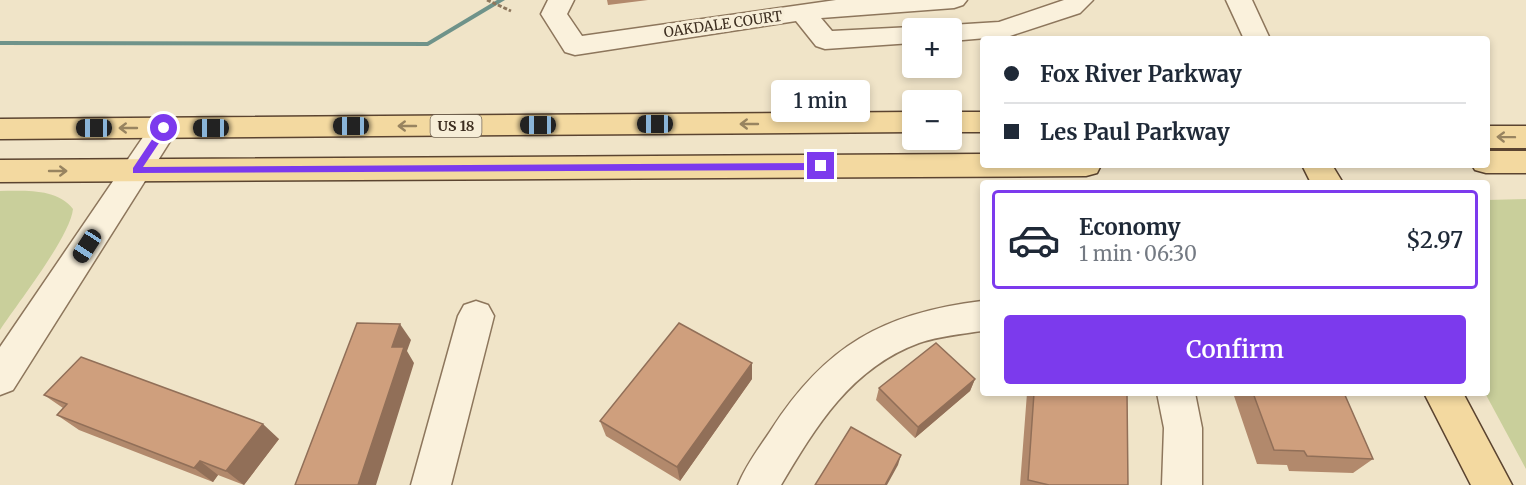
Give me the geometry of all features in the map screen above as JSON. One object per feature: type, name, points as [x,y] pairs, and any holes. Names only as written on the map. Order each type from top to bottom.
[{"type":"main road","points":[[1490,118],[1526,117]]},
{"type":"main road","name":"US 18","points":[[0,129],[902,122]]},
{"type":"main road","points":[[962,122],[980,122]]},
{"type":"main road","points":[[1490,137],[1526,137]]},
{"type":"main road","points":[[845,166],[980,146]]},
{"type":"main road","points":[[1490,162],[1526,162]]},
{"type":"main road","points":[[0,171],[980,165]]},
{"type":"main road","points":[[1445,396],[1492,485]]},
{"type":"street","name":"OAKDALE COURT","points":[[561,0],[554,14],[575,46],[803,12],[825,40],[902,36]]},
{"type":"street","points":[[803,12],[843,7],[954,0]]},
{"type":"street","points":[[1239,0],[1256,36]]},
{"type":"street","points":[[962,32],[1001,30],[1071,8],[1076,1]]},
{"type":"street","points":[[0,378],[164,128]]},
{"type":"street","points":[[431,485],[476,316]]},
{"type":"street","points":[[758,485],[819,393],[837,375],[871,350],[906,331],[948,319],[980,316]]},
{"type":"street","points":[[1177,396],[1183,429],[1182,485]]},
{"type":"path","points":[[487,0],[511,11]]},
{"type":"green space","points":[[0,191],[49,194],[66,202],[73,209],[70,221],[53,253],[0,330]]},
{"type":"green space","points":[[1526,199],[1526,469],[1487,396],[1490,396],[1490,200]]},
{"type":"building","points":[[357,323],[400,324],[392,347],[404,347],[358,485],[295,485]]},
{"type":"building","points":[[679,323],[752,363],[677,467],[600,421]]},
{"type":"building","points":[[936,343],[975,379],[918,427],[879,388]]},
{"type":"building","points":[[81,357],[263,424],[226,471],[200,461],[194,468],[57,415],[67,404],[44,395]]},
{"type":"building","points":[[1034,396],[1127,396],[1128,485],[1049,485],[1028,480]]},
{"type":"building","points":[[1254,396],[1345,396],[1373,459],[1307,456],[1304,451],[1274,450]]},
{"type":"building","points":[[851,427],[901,455],[885,485],[815,485]]},
{"type":"waterway","points":[[0,43],[428,44],[502,0]]},
{"type":"route","points":[[164,128],[136,170],[821,166]]}]
